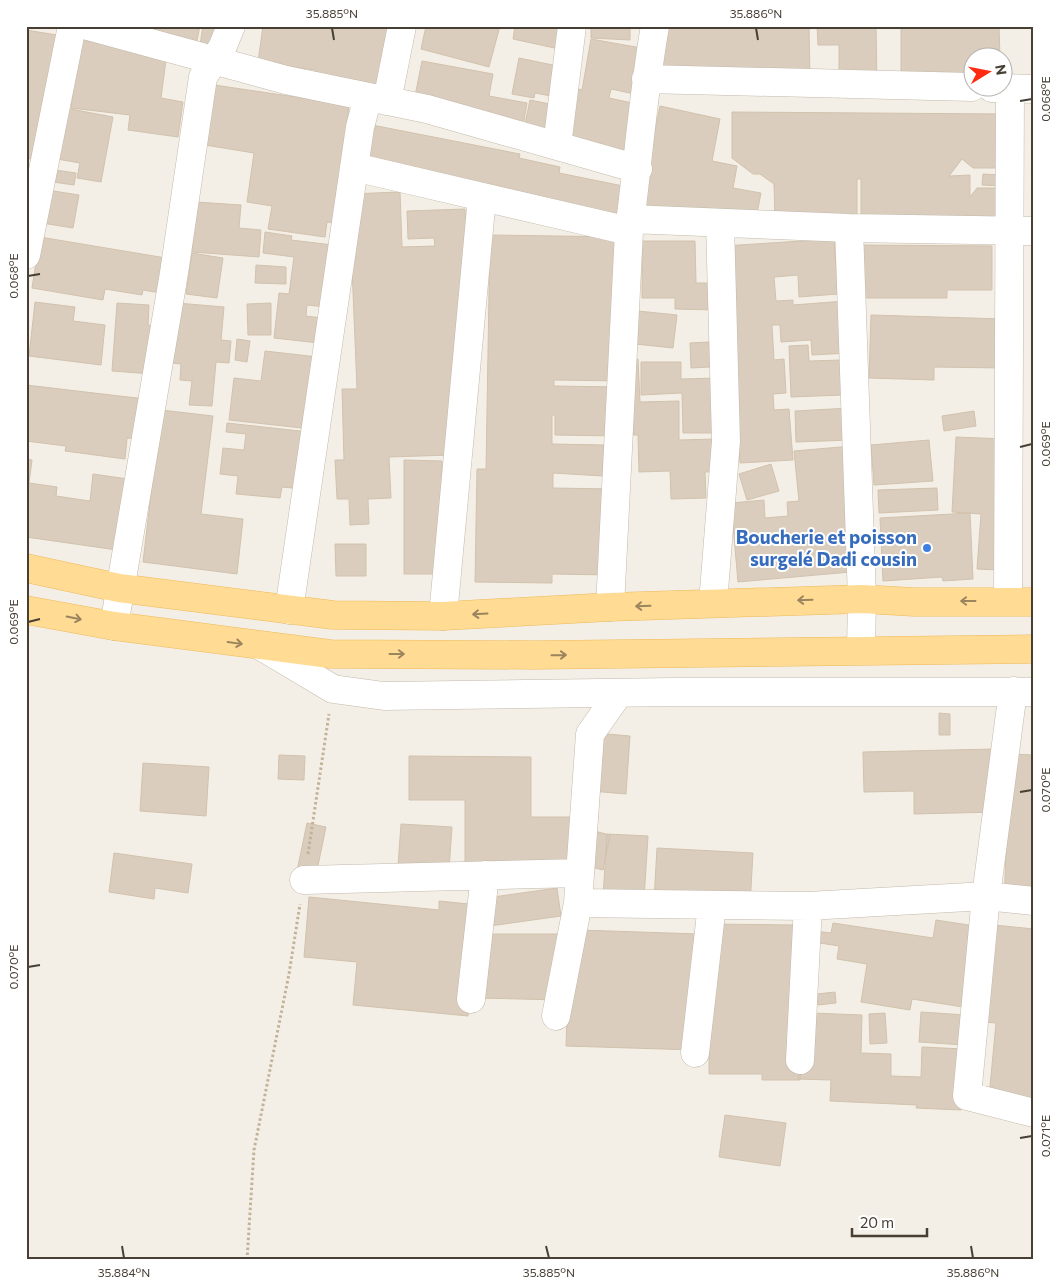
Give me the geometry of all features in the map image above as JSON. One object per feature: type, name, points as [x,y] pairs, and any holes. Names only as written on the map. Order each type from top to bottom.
[{"type":"main road","points":[[26,568],[119,588],[333,615],[443,616],[610,607],[862,599],[914,602],[1021,601]]},
{"type":"main road","points":[[26,610],[114,626],[330,654],[535,656],[1034,649]]},
{"type":"street","points":[[26,255],[34,175],[72,26]]},
{"type":"street","points":[[88,26],[214,62],[427,109],[638,169]]},
{"type":"street","points":[[114,626],[174,273],[203,77],[214,62],[232,26]]},
{"type":"street","points":[[289,610],[360,127],[378,99],[402,26]]},
{"type":"street","points":[[557,146],[572,26]]},
{"type":"street","points":[[610,607],[629,225],[638,169],[646,79],[655,26]]},
{"type":"street","points":[[646,79],[962,87]]},
{"type":"street","points":[[1012,98],[1021,231],[1021,601]]},
{"type":"street","points":[[354,167],[482,197],[629,225],[720,222],[849,228],[1021,231]]},
{"type":"street","points":[[443,616],[482,197]]},
{"type":"street","points":[[713,603],[726,441],[720,222]]},
{"type":"street","points":[[849,228],[862,599],[861,650]]},
{"type":"street","points":[[261,646],[333,689],[384,696],[619,693],[1024,692],[986,896],[967,1096],[1034,1113]]},
{"type":"street","points":[[556,1016],[578,903],[590,734],[619,693]]},
{"type":"street","points":[[304,880],[580,873]]},
{"type":"street","points":[[471,999],[485,876]]},
{"type":"street","points":[[578,903],[808,906],[986,896],[1034,901]]},
{"type":"street","points":[[695,1053],[712,905]]},
{"type":"street","points":[[800,1060],[808,906]]},
{"type":"path","points":[[247,1260],[254,1150],[289,974],[333,689]]},
{"type":"building","points":[[93,26],[200,26],[196,45]]},
{"type":"building","points":[[203,26],[233,26],[229,50],[200,45]]},
{"type":"building","points":[[263,26],[403,26],[391,93],[313,82],[315,70],[258,62]]},
{"type":"building","points":[[426,26],[500,26],[489,67],[421,49]]},
{"type":"building","points":[[515,26],[578,26],[573,52],[513,39]]},
{"type":"building","points":[[591,26],[630,26],[630,40],[591,38]]},
{"type":"building","points":[[659,26],[809,26],[810,80],[660,83]]},
{"type":"building","points":[[817,26],[876,26],[877,84],[839,84],[839,45],[818,45]]},
{"type":"building","points":[[901,26],[999,26],[1000,48],[962,48],[962,75],[901,75]]},
{"type":"building","points":[[26,30],[63,36],[36,160],[26,158]]},
{"type":"building","points":[[591,39],[647,49],[639,95],[611,89],[609,98],[637,104],[633,159],[522,138],[530,100],[570,108],[574,88],[582,90]]},
{"type":"building","points":[[80,40],[167,52],[161,98],[183,102],[178,137],[128,130],[130,115],[71,108]]},
{"type":"building","points":[[519,58],[572,69],[567,99],[535,93],[534,98],[512,94]]},
{"type":"building","points":[[422,61],[493,74],[489,96],[527,103],[523,126],[413,106]]},
{"type":"building","points":[[208,84],[349,105],[335,223],[327,222],[325,237],[268,229],[272,206],[247,202],[254,153],[199,144]]},
{"type":"building","points":[[660,106],[720,119],[712,161],[737,166],[733,188],[761,193],[755,223],[624,216],[355,163],[362,123],[520,154],[519,158],[560,167],[559,173],[643,190]]},
{"type":"building","points":[[60,107],[113,117],[101,182],[77,178],[80,163],[51,158]]},
{"type":"building","points":[[732,112],[1003,114],[1003,168],[973,168],[962,159],[949,176],[970,175],[970,197],[977,188],[997,188],[997,218],[861,229],[861,179],[857,179],[857,223],[775,223],[774,184],[760,174],[753,174],[732,158]]},
{"type":"building","points":[[55,170],[76,173],[74,185],[53,182]]},
{"type":"building","points":[[983,174],[1002,175],[1001,186],[982,185]]},
{"type":"building","points":[[47,190],[79,195],[73,228],[42,223]]},
{"type":"building","points":[[400,192],[402,247],[435,246],[434,238],[408,239],[407,211],[465,209],[471,366],[451,455],[389,457],[391,498],[368,499],[369,524],[350,525],[349,499],[337,499],[335,460],[344,460],[342,389],[357,389],[349,194]]},
{"type":"building","points":[[196,202],[241,205],[239,228],[261,230],[259,257],[192,252]]},
{"type":"building","points":[[265,232],[292,236],[291,240],[333,245],[326,307],[307,305],[306,316],[322,318],[319,343],[274,338],[279,293],[289,294],[294,257],[263,253]]},
{"type":"building","points":[[490,235],[624,237],[621,381],[554,380],[554,386],[618,387],[617,436],[555,435],[555,415],[552,415],[552,444],[604,445],[603,476],[553,473],[553,488],[612,489],[610,575],[552,574],[552,583],[475,582],[477,469],[486,469]]},
{"type":"building","points":[[40,237],[178,260],[172,295],[143,290],[142,295],[105,289],[103,300],[32,288]]},
{"type":"building","points":[[834,239],[838,294],[799,297],[798,275],[774,277],[776,301],[793,300],[793,305],[845,301],[849,353],[812,355],[811,340],[781,342],[780,325],[772,325],[774,360],[784,359],[786,393],[773,394],[774,410],[789,409],[793,460],[740,463],[723,246]]},
{"type":"building","points":[[642,241],[695,241],[696,283],[714,283],[714,310],[675,309],[675,298],[642,298]]},
{"type":"building","points":[[856,245],[992,246],[992,290],[947,290],[947,298],[856,298]]},
{"type":"building","points":[[192,253],[223,258],[217,298],[186,294]]},
{"type":"building","points":[[256,265],[286,267],[286,284],[255,283]]},
{"type":"building","points":[[35,302],[75,307],[73,321],[105,325],[101,365],[29,356]]},
{"type":"building","points":[[117,303],[149,305],[148,325],[156,326],[152,374],[112,371]]},
{"type":"building","points":[[177,303],[224,307],[221,340],[231,341],[229,363],[216,362],[212,406],[189,405],[192,381],[180,380],[181,364],[172,363]]},
{"type":"building","points":[[271,303],[271,335],[248,335],[247,304]]},
{"type":"building","points":[[638,311],[677,315],[673,348],[635,344]]},
{"type":"building","points":[[871,315],[1003,319],[1002,368],[934,367],[934,380],[869,378]]},
{"type":"building","points":[[237,339],[250,341],[247,362],[235,360]]},
{"type":"building","points":[[709,342],[710,367],[691,368],[690,343]]},
{"type":"building","points":[[808,345],[809,361],[842,360],[844,395],[791,397],[789,346]]},
{"type":"building","points":[[265,351],[318,357],[311,429],[229,420],[234,378],[261,381]]},
{"type":"building","points":[[631,359],[638,359],[640,402],[679,401],[679,440],[714,439],[715,472],[705,472],[706,498],[671,499],[670,471],[639,472],[638,435],[633,435]]},
{"type":"building","points":[[641,362],[681,362],[681,379],[718,378],[719,433],[683,433],[682,393],[641,395]]},
{"type":"building","points":[[26,385],[145,399],[140,439],[127,438],[125,459],[65,451],[66,446],[26,441]]},
{"type":"building","points":[[850,408],[851,440],[796,442],[795,411]]},
{"type":"building","points":[[161,410],[213,416],[201,514],[243,519],[237,574],[143,562]]},
{"type":"building","points":[[974,411],[976,426],[944,431],[942,416]]},
{"type":"building","points":[[227,423],[309,432],[303,489],[282,487],[280,498],[236,494],[238,476],[220,474],[223,448],[244,450],[246,434],[226,432]]},
{"type":"building","points":[[956,437],[1005,439],[998,570],[977,569],[981,514],[952,512]]},
{"type":"building","points":[[929,440],[933,481],[874,485],[871,445]]},
{"type":"building","points":[[852,446],[862,571],[738,582],[731,503],[764,500],[765,518],[788,516],[787,502],[799,501],[794,451]]},
{"type":"building","points":[[26,459],[32,460],[29,483],[57,487],[56,496],[90,501],[93,474],[135,480],[124,551],[26,537]]},
{"type":"building","points":[[404,460],[442,461],[442,574],[404,574]]},
{"type":"building","points":[[771,464],[779,491],[747,500],[739,474]]},
{"type":"building","points":[[937,488],[938,510],[879,513],[878,490]]},
{"type":"building","name":"Boucherie et poisson surgelé Dadi cousin","points":[[970,513],[973,579],[943,581],[942,577],[883,581],[880,518]]},
{"type":"building","points":[[335,544],[366,544],[366,576],[336,576]]},
{"type":"building","points":[[939,713],[950,714],[950,735],[939,735]]},
{"type":"building","points":[[596,733],[630,736],[626,794],[591,791]]},
{"type":"building","points":[[994,749],[996,812],[914,814],[914,791],[864,792],[863,752]]},
{"type":"building","points":[[1010,754],[1034,755],[1034,903],[1004,902]]},
{"type":"building","points":[[279,755],[305,756],[304,780],[278,779]]},
{"type":"building","points":[[409,756],[531,757],[531,817],[572,817],[571,868],[465,867],[465,800],[409,800]]},
{"type":"building","points":[[143,763],[209,767],[206,816],[140,811]]},
{"type":"building","points":[[307,823],[326,827],[316,875],[297,871]]},
{"type":"building","points":[[401,824],[452,827],[448,884],[397,880]]},
{"type":"building","points":[[594,831],[610,835],[603,870],[587,866]]},
{"type":"building","points":[[607,834],[648,836],[643,915],[602,913]]},
{"type":"building","points":[[657,848],[753,853],[750,905],[654,900]]},
{"type":"building","points":[[114,853],[192,864],[188,893],[155,888],[154,899],[109,892]]},
{"type":"building","points":[[557,888],[561,916],[490,926],[486,898]]},
{"type":"building","points":[[309,897],[439,910],[439,901],[479,905],[468,1016],[353,1005],[357,962],[304,957]]},
{"type":"building","points":[[936,920],[975,926],[963,1007],[912,999],[910,1010],[861,1002],[867,964],[837,959],[839,946],[813,942],[815,931],[831,933],[833,923],[933,938]]},
{"type":"building","points":[[710,924],[794,925],[801,1017],[800,1080],[762,1080],[762,1074],[709,1074]]},
{"type":"building","points":[[994,925],[1034,929],[1034,1113],[989,1097],[996,1023],[985,1022]]},
{"type":"building","points":[[579,930],[699,934],[695,1050],[566,1046],[569,944]]},
{"type":"building","points":[[487,934],[561,934],[561,1000],[479,998]]},
{"type":"building","points":[[835,992],[836,1003],[818,1005],[817,994]]},
{"type":"building","points":[[921,1012],[966,1015],[964,1045],[919,1042]]},
{"type":"building","points":[[811,1013],[862,1015],[861,1053],[891,1054],[891,1076],[921,1077],[922,1047],[964,1049],[961,1110],[916,1108],[917,1105],[830,1101],[831,1080],[798,1079],[798,1066]]},
{"type":"building","points":[[885,1013],[887,1043],[870,1044],[869,1014]]},
{"type":"building","points":[[725,1115],[786,1123],[780,1166],[719,1157]]},
{"type":"place","name":"Boucherie et poisson surgelé Dadi cousin","points":[[927,548]]}]
